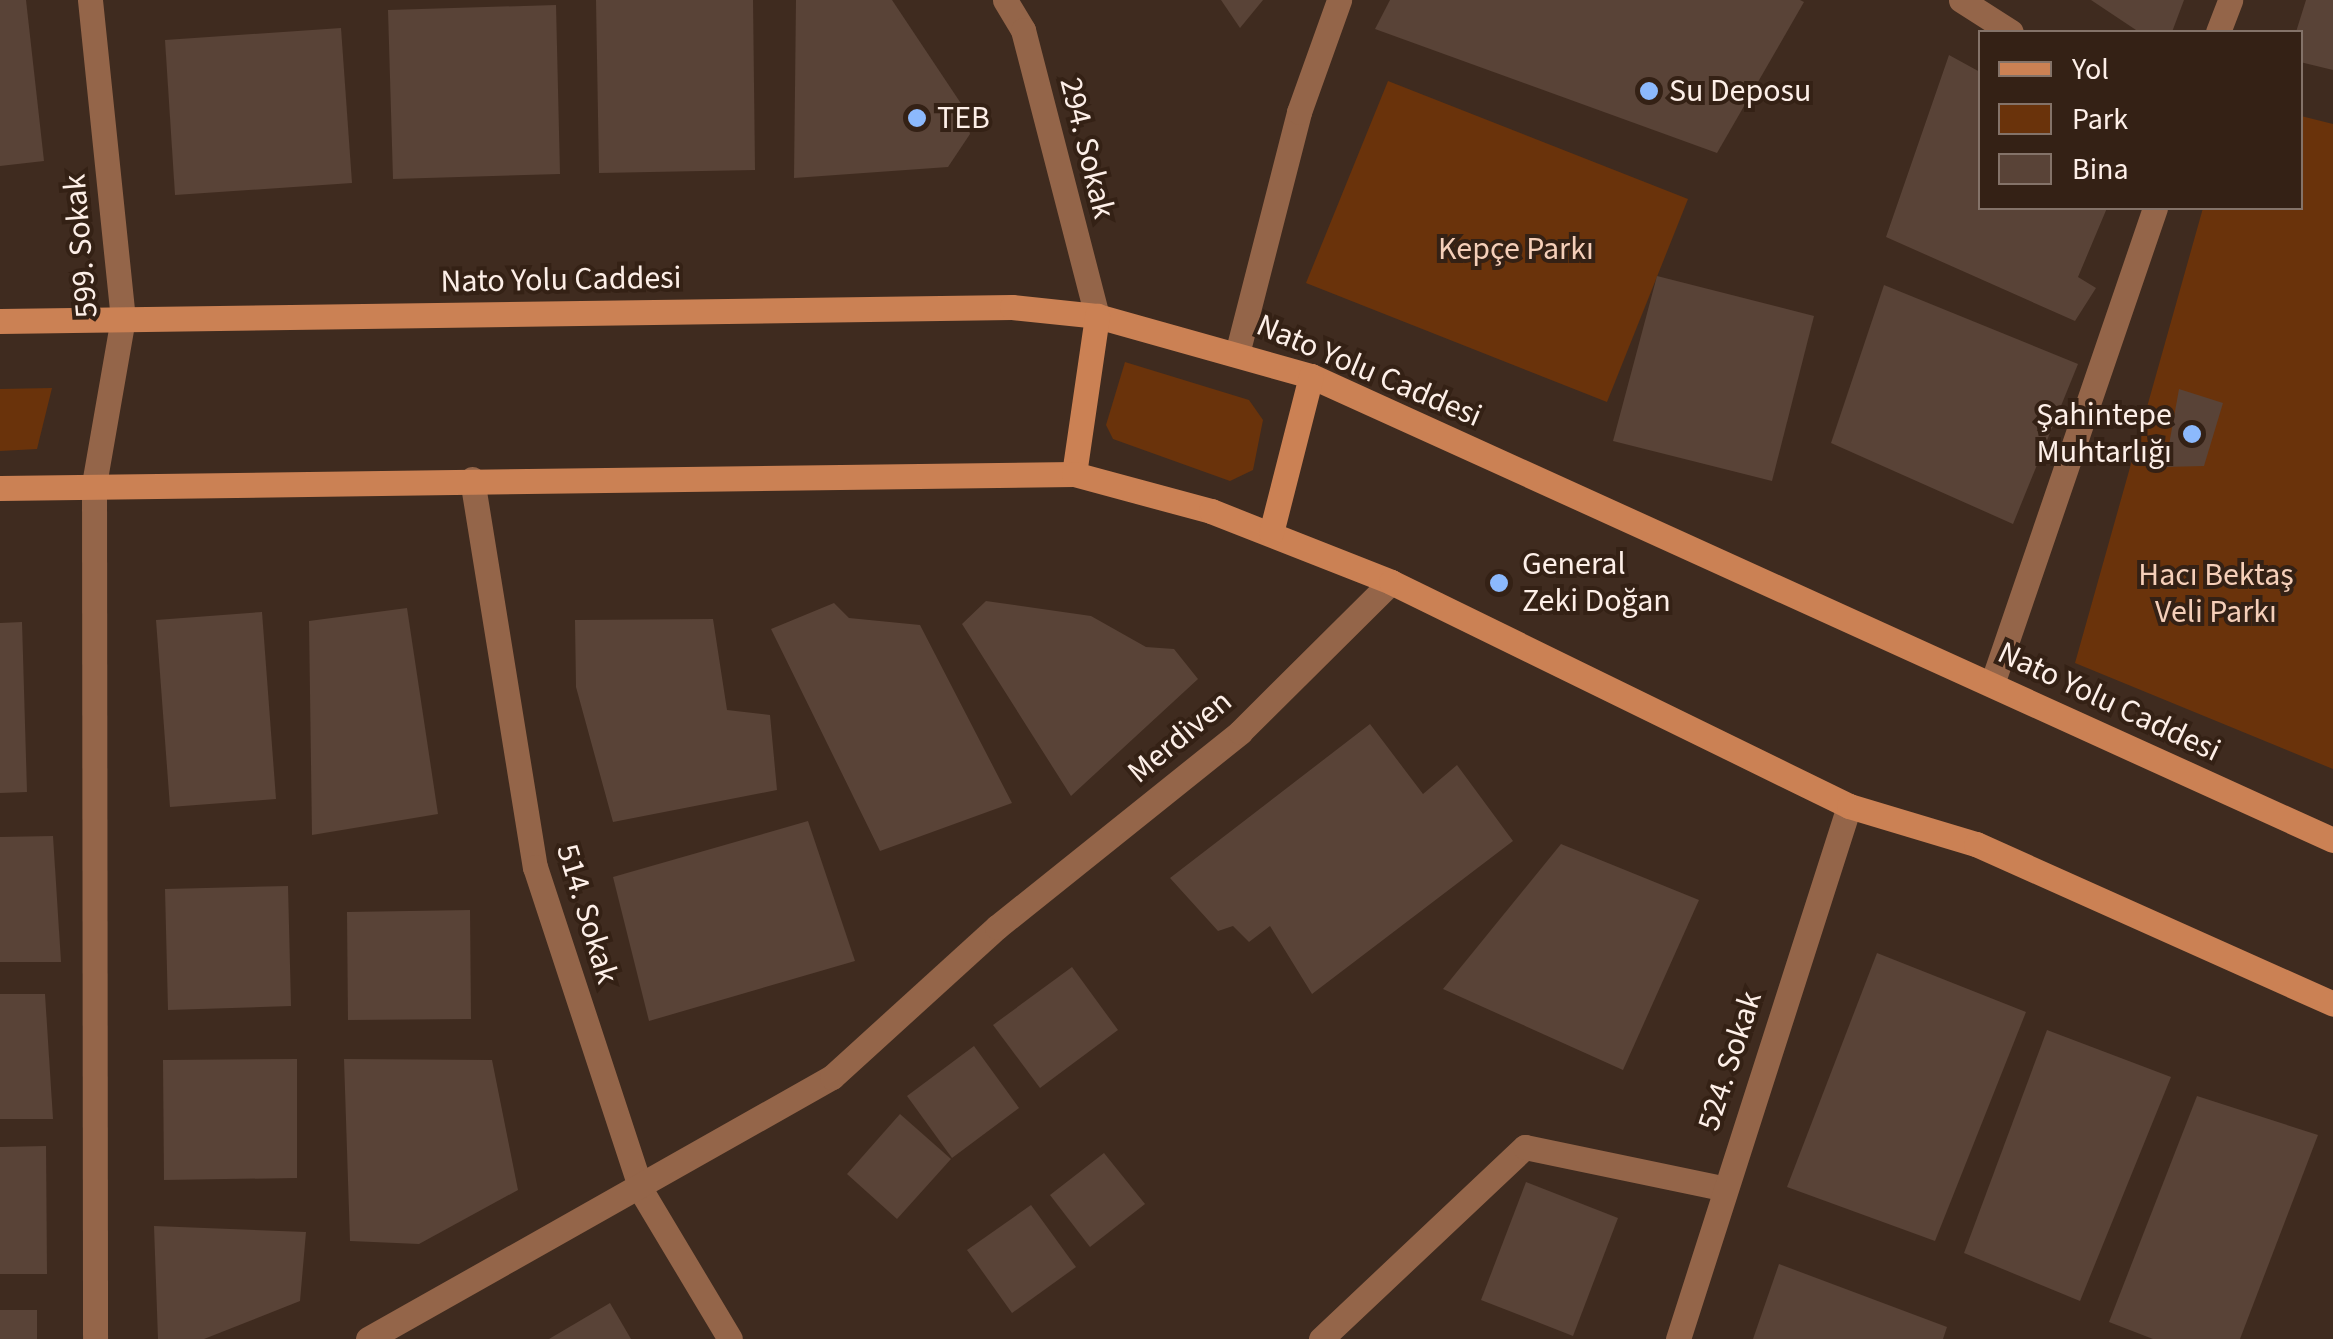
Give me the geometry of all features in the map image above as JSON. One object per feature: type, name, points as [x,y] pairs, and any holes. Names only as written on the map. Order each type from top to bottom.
[{"type":"main road","name":"Nato Yolu Caddesi","points":[[0,321],[1012,307],[1097,316],[1238,350],[1311,376],[2333,840]]},
{"type":"main road","points":[[1074,474],[1097,316]]},
{"type":"main road","points":[[1271,533],[1311,376]]},
{"type":"main road","points":[[0,488],[1074,474],[1271,533],[1391,582],[1849,806],[1976,844],[2333,1004]]},
{"type":"street","name":"599. Sokak","points":[[90,0],[122,318],[94,486],[95,1339]]},
{"type":"street","name":"294. Sokak","points":[[1005,0],[1023,30],[1097,316]]},
{"type":"street","points":[[1238,350],[1299,112],[1339,0]]},
{"type":"street","points":[[1962,0],[2008,30]]},
{"type":"street","points":[[2219,30],[2230,0]]},
{"type":"street","points":[[1992,684],[2153,210]]},
{"type":"street","name":"514. Sokak","points":[[472,479],[535,866],[642,1192],[730,1339]]},
{"type":"street","name":"Merdiven","points":[[368,1339],[642,1192],[832,1077],[997,927],[1240,732],[1391,582]]},
{"type":"street","name":"524. Sokak","points":[[1678,1339],[1722,1188],[1849,806]]},
{"type":"street","points":[[1320,1339],[1525,1147],[1722,1188]]},
{"type":"green space","name":"Kepçe Parkı","points":[[1388,81],[1688,199],[1607,402],[1306,283]]},
{"type":"green space","name":"Hacı Bektaş Veli Parkı","points":[[2303,116],[2333,124],[2333,769],[2075,663],[2202,210],[2303,210]]},
{"type":"green space","points":[[1125,362],[1249,400],[1263,420],[1253,470],[1230,481],[1113,439],[1106,425]]},
{"type":"green space","points":[[52,388],[37,449],[0,451],[0,389]]},
{"type":"building","points":[[0,0],[26,0],[44,161],[0,166]]},
{"type":"building","points":[[596,0],[753,0],[755,170],[599,173]]},
{"type":"building","points":[[796,0],[892,0],[962,105],[970,134],[948,167],[794,178]]},
{"type":"building","points":[[1221,0],[1263,0],[1240,28]]},
{"type":"building","name":"Su Deposu","points":[[1390,0],[1804,2],[1717,153],[1375,29]]},
{"type":"building","points":[[2091,0],[2184,0],[2173,30],[2136,30]]},
{"type":"building","points":[[2306,0],[2333,0],[2333,70],[2303,63],[2303,30],[2297,30]]},
{"type":"building","points":[[556,5],[560,174],[393,179],[388,10]]},
{"type":"building","points":[[341,28],[352,183],[175,195],[165,40]]},
{"type":"building","points":[[1949,55],[1978,71],[1978,210],[2106,210],[2078,277],[2096,288],[2075,321],[1886,237]]},
{"type":"building","points":[[1657,276],[1814,316],[1772,481],[1613,441]]},
{"type":"building","points":[[1884,285],[2078,364],[2013,524],[1831,443]]},
{"type":"building","name":"Şahintepe Muhtarlığı","points":[[2179,389],[2223,403],[2204,466],[2165,467]]},
{"type":"building","points":[[986,601],[1091,616],[1146,647],[1174,649],[1198,679],[1071,796],[962,624]]},
{"type":"building","points":[[834,603],[849,618],[920,625],[1012,803],[880,851],[771,629]]},
{"type":"building","points":[[407,608],[438,814],[312,835],[309,621]]},
{"type":"building","points":[[262,612],[276,799],[170,807],[156,620]]},
{"type":"building","points":[[713,619],[727,710],[770,715],[777,790],[613,822],[576,687],[575,620]]},
{"type":"building","points":[[22,622],[27,792],[0,793],[0,623]]},
{"type":"building","points":[[1370,724],[1423,794],[1457,765],[1513,841],[1312,994],[1270,926],[1249,942],[1233,926],[1218,931],[1170,878]]},
{"type":"building","points":[[808,821],[855,961],[649,1021],[613,877]]},
{"type":"building","points":[[53,836],[61,962],[0,962],[0,837]]},
{"type":"building","points":[[1561,844],[1699,900],[1623,1070],[1443,989]]},
{"type":"building","points":[[288,886],[291,1006],[168,1010],[165,889]]},
{"type":"building","points":[[470,910],[471,1019],[348,1020],[347,912]]},
{"type":"building","points":[[1877,953],[2026,1012],[1935,1241],[1787,1187]]},
{"type":"building","points":[[1072,967],[1118,1030],[1040,1088],[993,1025]]},
{"type":"building","points":[[0,994],[45,994],[53,1119],[0,1119]]},
{"type":"building","points":[[2047,1030],[2171,1077],[2080,1301],[1964,1253]]},
{"type":"building","points":[[974,1046],[1019,1108],[952,1158],[907,1096]]},
{"type":"building","points":[[297,1059],[297,1178],[164,1180],[163,1060]]},
{"type":"building","points":[[344,1059],[492,1060],[518,1190],[419,1244],[350,1241]]},
{"type":"building","points":[[2197,1096],[2318,1135],[2240,1339],[2153,1339],[2109,1322]]},
{"type":"building","points":[[900,1114],[951,1159],[897,1219],[847,1174]]},
{"type":"building","points":[[46,1146],[47,1274],[0,1274],[0,1147]]},
{"type":"building","points":[[1104,1153],[1145,1204],[1090,1247],[1050,1195]]},
{"type":"building","points":[[1526,1182],[1618,1218],[1573,1336],[1481,1300]]},
{"type":"building","points":[[1031,1205],[1076,1267],[1012,1313],[967,1250]]},
{"type":"building","points":[[154,1226],[306,1232],[300,1301],[204,1339],[158,1339]]},
{"type":"building","points":[[1779,1264],[1947,1327],[1943,1339],[1753,1339]]},
{"type":"building","points":[[610,1303],[631,1339],[549,1339]]},
{"type":"building","points":[[0,1310],[37,1310],[37,1339],[0,1339]]},
{"type":"place","name":"Su Deposu","points":[[1649,91]]},
{"type":"place","name":"TEB","points":[[917,118]]},
{"type":"place","name":"Şahintepe Muhtarlığı","points":[[2192,434]]},
{"type":"place","name":"General Zeki Doğan","points":[[1499,583]]}]
